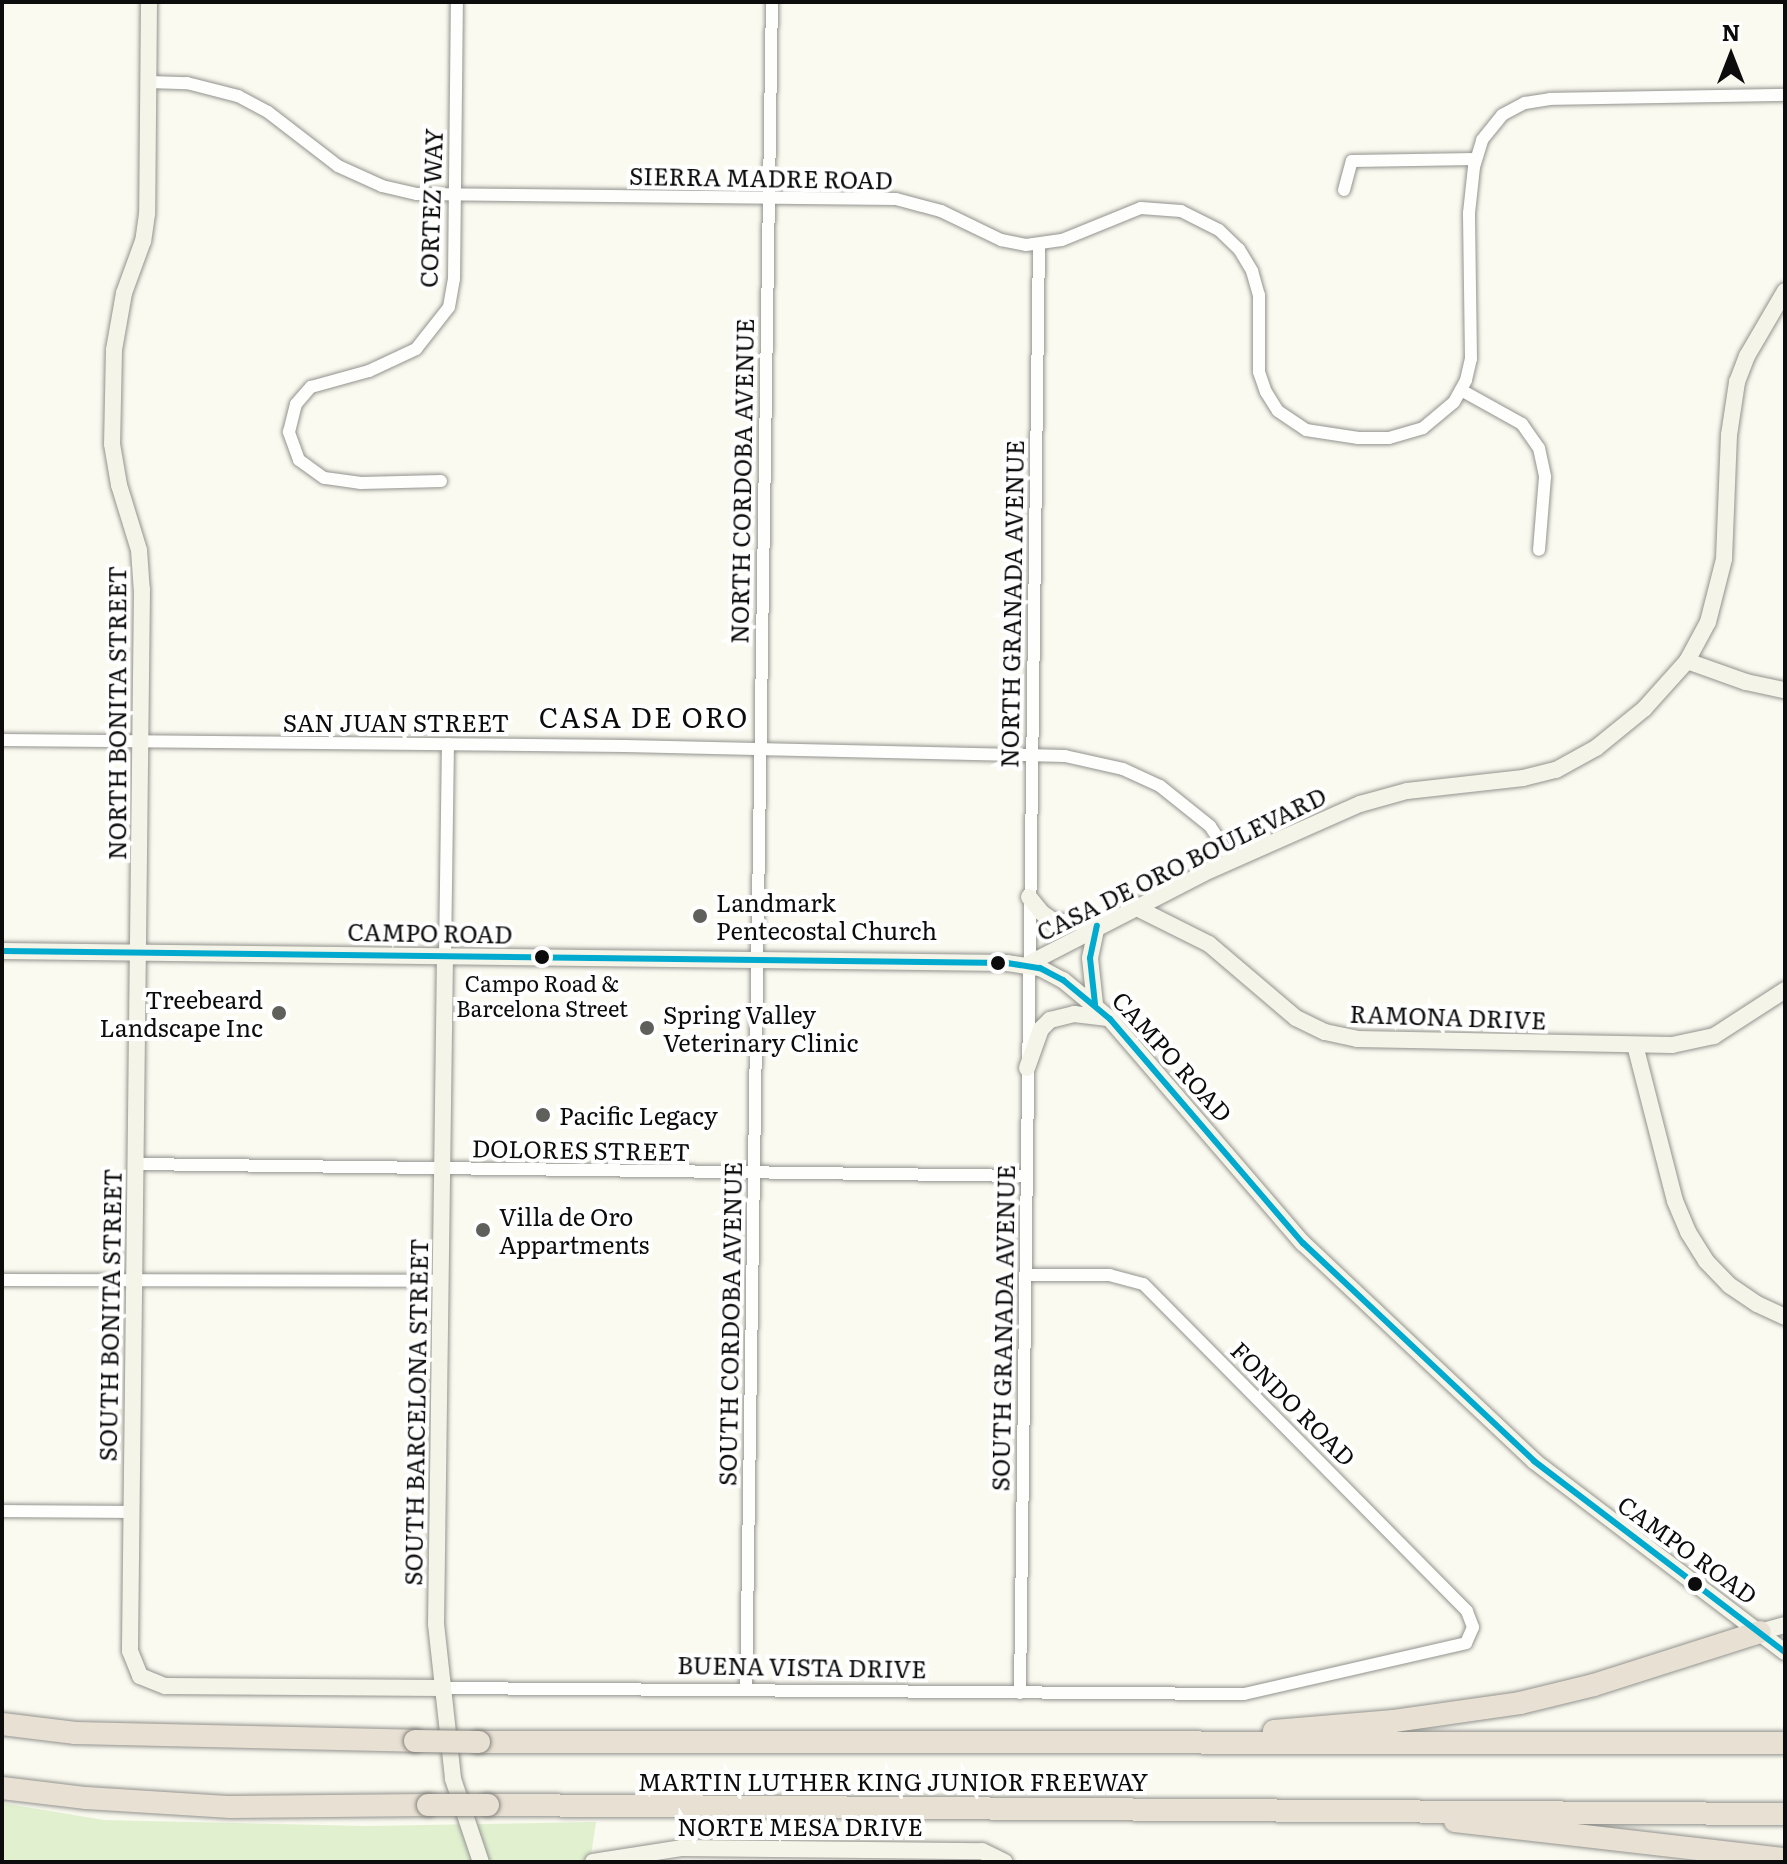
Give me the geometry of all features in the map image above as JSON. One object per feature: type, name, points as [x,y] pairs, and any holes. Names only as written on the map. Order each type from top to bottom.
[{"type":"highway","points":[[1106,1744],[1394,1721],[1520,1703],[1594,1685],[1760,1632]]},
{"type":"highway","name":"MARTIN LUTHER KING JUNIOR FREEWAY","points":[[2,1724],[75,1733],[479,1742],[1785,1743]]},
{"type":"highway","name":"MARTIN LUTHER KING JUNIOR FREEWAY","points":[[2,1788],[86,1798],[231,1807],[488,1805],[1785,1814]]},
{"type":"highway","points":[[1412,1810],[1470,1825],[1785,1859]]},
{"type":"street","name":"NORTH BONITA STREET","points":[[138,953],[141,565],[113,463],[112,444],[114,350],[124,293],[143,241],[147,214],[149,2]]},
{"type":"street","name":"CORTEZ WAY","points":[[441,481],[361,483],[324,478],[299,460],[290,441],[290,422],[296,404],[311,387],[369,371],[416,349],[449,307],[454,279],[457,2]]},
{"type":"street","name":"NORTH CORDOBA AVENUE","points":[[756,960],[772,2]]},
{"type":"street","name":"SIERRA MADRE ROAD","points":[[149,82],[187,83],[238,96],[268,112],[338,166],[365,180],[408,192],[767,200],[896,199],[941,211],[1001,240],[1039,244],[1062,240],[1132,210],[1150,207],[1181,211],[1219,230],[1239,249],[1256,282],[1258,361],[1266,392],[1278,411],[1306,430],[1358,438],[1401,436],[1434,421],[1461,390],[1471,359],[1469,213],[1475,159],[1493,124],[1513,108],[1537,100],[1785,95]]},
{"type":"street","points":[[1344,190],[1352,161],[1475,159]]},
{"type":"street","name":"NORTH GRANADA AVENUE","points":[[1028,964],[1039,244]]},
{"type":"street","name":"CASA DE ORO BOULEVARD","points":[[1028,964],[1102,923],[1232,860],[1383,798],[1434,787],[1523,778],[1556,770],[1596,748],[1644,709],[1687,661],[1708,622],[1724,559],[1729,435],[1737,382],[1747,356],[1785,291]]},
{"type":"street","points":[[1461,390],[1522,424],[1539,448],[1545,477],[1539,550]]},
{"type":"street","points":[[1687,661],[1746,682],[1785,690]]},
{"type":"street","name":"SAN JUAN STREET","points":[[2,740],[759,749],[1085,759],[1141,776],[1194,811],[1210,826],[1232,860]]},
{"type":"street","points":[[445,956],[448,744]]},
{"type":"street","points":[[1029,897],[1055,922],[1102,923],[1090,958],[1095,1004]]},
{"type":"street","name":"RAMONA DRIVE","points":[[1135,907],[1209,944],[1286,1011],[1335,1035],[1379,1041],[1672,1045],[1714,1036],[1785,990]]},
{"type":"street","name":"CAMPO ROAD","points":[[2,951],[1028,964],[1063,980],[1095,1004],[1303,1243],[1534,1461],[1658,1559],[1785,1652]]},
{"type":"street","name":"SOUTH BONITA STREET","points":[[138,953],[130,1651],[140,1676]]},
{"type":"street","name":"SOUTH BARCELONA STREET","points":[[445,956],[436,1624],[453,1779],[481,1862]]},
{"type":"street","name":"SOUTH CORDOBA AVENUE","points":[[746,1689],[756,960]]},
{"type":"street","name":"SOUTH GRANADA AVENUE","points":[[1020,1693],[1028,964]]},
{"type":"street","points":[[1027,1068],[1041,1029],[1050,1020],[1074,1014],[1110,1019]]},
{"type":"street","points":[[1635,1045],[1675,1201],[1692,1240],[1729,1285],[1757,1304],[1785,1317]]},
{"type":"street","name":"DOLORES STREET","points":[[136,1164],[1026,1176]]},
{"type":"street","name":"FONDO ROAD","points":[[1025,1275],[1110,1275],[1143,1284],[1467,1611],[1472,1621],[1472,1633],[1461,1647]]},
{"type":"street","points":[[2,1280],[442,1281]]},
{"type":"street","points":[[2,1511],[130,1512]]},
{"type":"street","points":[[1760,1632],[1785,1625]]},
{"type":"street","name":"BUENA VISTA DRIVE","points":[[140,1676],[165,1686],[1244,1694],[1461,1647]]},
{"type":"street","name":"NORTE MESA DRIVE","points":[[593,1862],[681,1848],[740,1856],[982,1851],[1005,1862]]},
{"type":"green space","points":[[2,1803],[104,1820],[367,1826],[596,1822],[590,1862],[2,1862]]},
{"type":"transit line","points":[[1095,1004],[1090,958],[1097,926]]},
{"type":"transit line","points":[[2,951],[1007,963],[1040,968],[1063,980],[1110,1019],[1303,1243],[1534,1461],[1785,1652]]},
{"type":"place","name":"Landmark Pentecostal Church","points":[[700,916]]},
{"type":"place","name":"Campo Road & Barcelona Street","points":[[542,957]]},
{"type":"place","name":"Treebeard Landscape Inc","points":[[279,1013]]},
{"type":"place","name":"Spring Valley Veterinary Clinic","points":[[647,1028]]},
{"type":"place","name":"Pacific Legacy","points":[[543,1115]]},
{"type":"place","name":"Villa de Oro Appartments","points":[[483,1230]]},
{"type":"district","name":"CASA DE ORO","points":[[644,716]]}]
